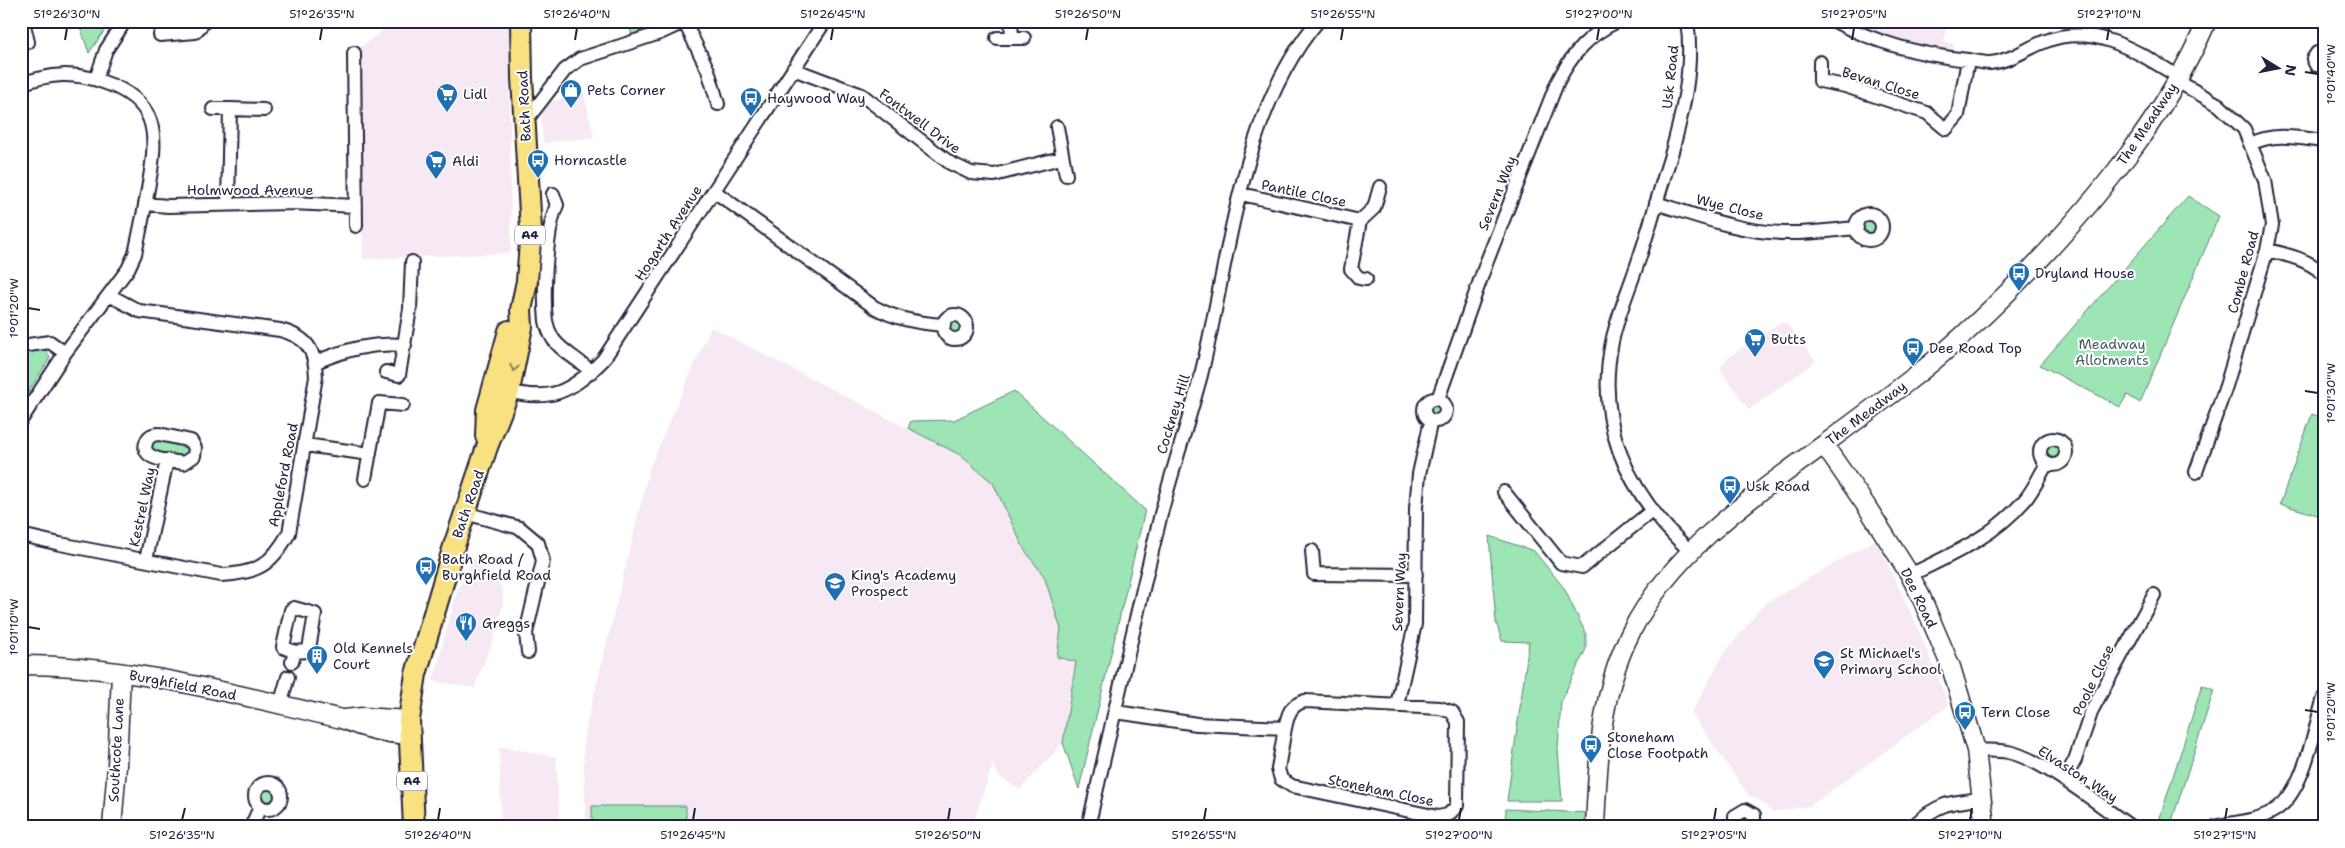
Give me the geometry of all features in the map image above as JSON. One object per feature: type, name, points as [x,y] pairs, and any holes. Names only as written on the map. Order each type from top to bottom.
[{"type":"main road","name":"Bath Road","points":[[414,827],[410,728],[412,692],[422,652],[487,447],[485,426],[501,389],[511,323],[521,310],[528,274],[530,230],[521,21]]},
{"type":"street","points":[[23,21],[28,42]]},
{"type":"street","points":[[96,80],[106,50],[125,21]]},
{"type":"street","points":[[160,35],[195,32],[204,21]]},
{"type":"street","name":"Hogarth Avenue","points":[[501,389],[536,397],[546,396],[564,389],[591,372],[603,360],[825,21]]},
{"type":"street","points":[[997,38],[1018,38],[1011,21]]},
{"type":"street","name":"Cockney Hill","points":[[1088,827],[1162,509],[1204,362],[1241,194],[1257,131],[1279,80],[1318,21]]},
{"type":"street","name":"Severn Way","points":[[1397,705],[1414,624],[1417,491],[1431,420],[1441,419],[1445,413],[1444,403],[1438,399],[1487,261],[1557,83],[1568,60],[1601,28],[1618,21]]},
{"type":"street","name":"Usk Road","points":[[1687,21],[1689,71],[1682,114],[1612,343],[1607,389],[1612,429],[1630,478],[1661,522],[1690,551]]},
{"type":"street","name":"Combe Road","points":[[1834,21],[1894,46],[1927,55],[1989,63],[2013,58],[2030,47],[2056,37],[2086,35],[2112,39],[2134,50],[2219,105],[2244,129],[2265,180],[2272,225],[2267,250],[2226,386],[2196,472]]},
{"type":"street","name":"The Meadway","points":[[1595,827],[1599,739],[1611,684],[1631,632],[1658,589],[1690,551],[1767,487],[1922,371],[1973,328],[2065,234],[2116,170],[2178,79],[2207,21]]},
{"type":"street","points":[[524,118],[532,114],[564,70],[580,59],[660,33],[685,22],[708,70],[718,104]]},
{"type":"street","points":[[354,53],[356,226]]},
{"type":"street","points":[[2324,54],[2316,54],[2313,61],[2318,66],[2324,65]]},
{"type":"street","name":"Bevan Close","points":[[1820,62],[1820,80],[1845,86],[1927,113],[1946,129],[1958,115],[1968,60]]},
{"type":"street","name":"Fontwell Drive","points":[[793,69],[862,96],[950,163],[971,173],[994,175],[1062,158]]},
{"type":"street","points":[[21,84],[68,74],[96,80],[129,93],[143,105],[149,116],[154,129],[155,142],[135,254],[128,269],[65,353],[21,420]]},
{"type":"street","points":[[213,109],[264,110]]},
{"type":"street","points":[[228,204],[230,109]]},
{"type":"street","points":[[1057,127],[1066,175]]},
{"type":"street","points":[[2251,144],[2274,136],[2324,141]]},
{"type":"street","name":"Pantile Close","points":[[1366,279],[1359,278],[1351,269],[1360,221],[1374,208],[1380,187]]},
{"type":"street","points":[[714,191],[874,307],[905,320],[944,325]]},
{"type":"street","points":[[553,194],[556,205],[551,217],[546,276],[546,322],[553,338],[564,351],[591,372]]},
{"type":"street","name":"Pantile Close","points":[[1241,194],[1360,221]]},
{"type":"street","name":"Wye Close","points":[[1656,203],[1734,226],[1766,232],[1785,233],[1857,228]]},
{"type":"street","name":"Holmwood Avenue","points":[[145,204],[168,206],[291,204],[356,206]]},
{"type":"street","points":[[2267,250],[2301,258],[2314,265],[2324,274]]},
{"type":"street","points":[[386,372],[400,375],[410,309],[412,262]]},
{"type":"street","points":[[109,295],[139,311],[243,324],[295,334],[304,340],[316,362],[346,349],[373,345],[404,345]]},
{"type":"street","points":[[21,346],[50,342],[65,353]]},
{"type":"street","name":"Appleford Road","points":[[21,534],[60,544],[221,575],[236,574],[264,565],[278,554],[289,533],[316,377],[316,362]]},
{"type":"street","points":[[365,479],[379,403],[403,406]]},
{"type":"street","points":[[305,445],[370,454]]},
{"type":"street","name":"Dee Road","points":[[1824,445],[1867,507],[1910,575],[1951,667],[1976,750],[1985,827]]},
{"type":"street","name":"Kestrel Way","points":[[146,560],[167,460]]},
{"type":"street","points":[[1910,575],[1966,548],[1999,525],[2025,500],[2046,465]]},
{"type":"street","points":[[1504,492],[1561,563],[1582,567],[1653,510]]},
{"type":"street","points":[[465,513],[520,528],[538,543],[542,561],[526,633],[528,652]]},
{"type":"street","points":[[1312,551],[1314,574],[1416,575]]},
{"type":"street","name":"Poole Close","points":[[2064,780],[2075,760],[2092,710],[2154,595]]},
{"type":"street","name":"Burghfield Road","points":[[21,665],[66,666],[145,676],[342,719],[362,728],[384,734],[410,728]]},
{"type":"street","name":"Southcote Lane","points":[[112,827],[121,673]]},
{"type":"street","points":[[280,705],[288,677]]},
{"type":"street","points":[[2215,827],[2260,817],[2278,808],[2291,794],[2301,773],[2324,698]]},
{"type":"street","name":"Stoneham Close","points":[[1305,701],[1440,708],[1452,712],[1458,722],[1457,806],[1448,816],[1438,817],[1292,786],[1280,779],[1278,769],[1285,728],[1288,712],[1296,704],[1305,701]]},
{"type":"street","points":[[1116,712],[1197,724],[1285,728]]},
{"type":"street","name":"Elvaston Way","points":[[1976,750],[2008,752],[2026,758],[2064,780],[2131,827]]},
{"type":"street","points":[[1912,827],[1928,812],[1944,805],[1953,802],[1983,799]]},
{"type":"street","points":[[251,827],[260,807]]},
{"type":"street","points":[[1735,827],[1735,816],[1745,810],[1754,815],[1754,827]]},
{"type":"shaded area","points":[[509,21],[511,253],[363,259],[359,48],[394,22]]},
{"type":"shaded area","points":[[1818,21],[1947,21],[1944,42],[1954,44],[1951,67],[1906,59]]},
{"type":"shaded area","points":[[584,93],[594,137],[543,143],[540,104]]},
{"type":"shaded area","points":[[1781,322],[1787,324],[1816,361],[1749,410],[1722,372],[1721,367],[1727,358]]},
{"type":"shaded area","name":"King's Academy Prospect","points":[[711,327],[960,455],[993,483],[1024,549],[1044,576],[1061,629],[1057,657],[1076,662],[1063,743],[1020,790],[999,776],[993,764],[972,827],[586,827],[583,740],[650,466]]},
{"type":"shaded area","name":"St Michael's Primary School","points":[[1876,539],[1918,628],[1949,705],[1810,806],[1772,812],[1759,800],[1749,796],[1691,713],[1723,655],[1763,605]]},
{"type":"shaded area","points":[[474,557],[503,589],[503,605],[494,638],[474,688],[433,681],[456,594]]},
{"type":"shaded area","points":[[499,746],[556,757],[560,827],[501,827]]},
{"type":"green space","points":[[78,21],[111,21],[89,53]]},
{"type":"green space","points":[[627,21],[673,21],[632,35]]},
{"type":"green space","name":"Meadway Allotments","points":[[2188,196],[2219,216],[2140,403],[2127,395],[2120,407],[2040,365]]},
{"type":"green space","points":[[1866,220],[1872,220],[1876,227],[1872,234],[1866,234],[1862,230],[1862,224]]},
{"type":"green space","points":[[952,320],[958,320],[962,327],[958,334],[952,334],[948,330],[948,324]]},
{"type":"green space","points":[[45,348],[50,358],[21,403],[21,351]]},
{"type":"green space","points":[[1014,391],[1145,510],[1079,789],[1063,743],[1076,662],[1057,657],[1061,629],[1044,576],[1024,549],[993,483],[960,455],[908,428],[911,421],[954,420]]},
{"type":"green space","points":[[1432,403],[1438,403],[1442,410],[1438,417],[1432,417],[1428,413],[1428,407]]},
{"type":"green space","points":[[2312,414],[2324,418],[2324,517],[2280,504]]},
{"type":"green space","points":[[154,440],[182,441],[188,447],[187,453],[183,457],[157,454],[151,448]]},
{"type":"green space","points":[[2053,446],[2058,448],[2060,453],[2058,458],[2053,460],[2048,458],[2046,453],[2048,448]]},
{"type":"green space","points":[[1489,536],[1534,551],[1564,588],[1586,634],[1586,649],[1561,701],[1558,749],[1562,801],[1507,801],[1529,642],[1502,641],[1496,622]]},
{"type":"green space","points":[[2202,685],[2214,690],[2170,827],[2157,827]]},
{"type":"green space","points":[[268,789],[273,791],[275,796],[273,801],[268,803],[263,801],[261,796],[263,791]]},
{"type":"green space","points":[[592,806],[686,806],[686,827],[592,827]]},
{"type":"green space","points":[[1506,809],[1590,813],[1589,827],[1505,827]]},
{"type":"place","name":"Pets Corner","points":[[571,109]]},
{"type":"place","name":"Lidl","points":[[447,113]]},
{"type":"place","name":"Haywood Way","points":[[751,117]]},
{"type":"place","name":"Horncastle","points":[[538,179]]},
{"type":"place","name":"Aldi","points":[[436,180]]},
{"type":"place","name":"Dryland House","points":[[2019,292]]},
{"type":"place","name":"Butts","points":[[1755,358]]},
{"type":"place","name":"Dee Road Top","points":[[1913,367]]},
{"type":"place","name":"Usk Road","points":[[1730,505]]},
{"type":"place","name":"Bath Road / Burghfield Road","points":[[426,586]]},
{"type":"place","name":"King's Academy Prospect","points":[[835,602]]},
{"type":"place","name":"Greggs","points":[[466,642]]},
{"type":"place","name":"Old Kennels Court","points":[[317,675]]},
{"type":"place","name":"St Michael's Primary School","points":[[1824,680]]},
{"type":"place","name":"Tern Close","points":[[1965,731]]},
{"type":"place","name":"Stoneham Close Footpath","points":[[1591,764]]}]
